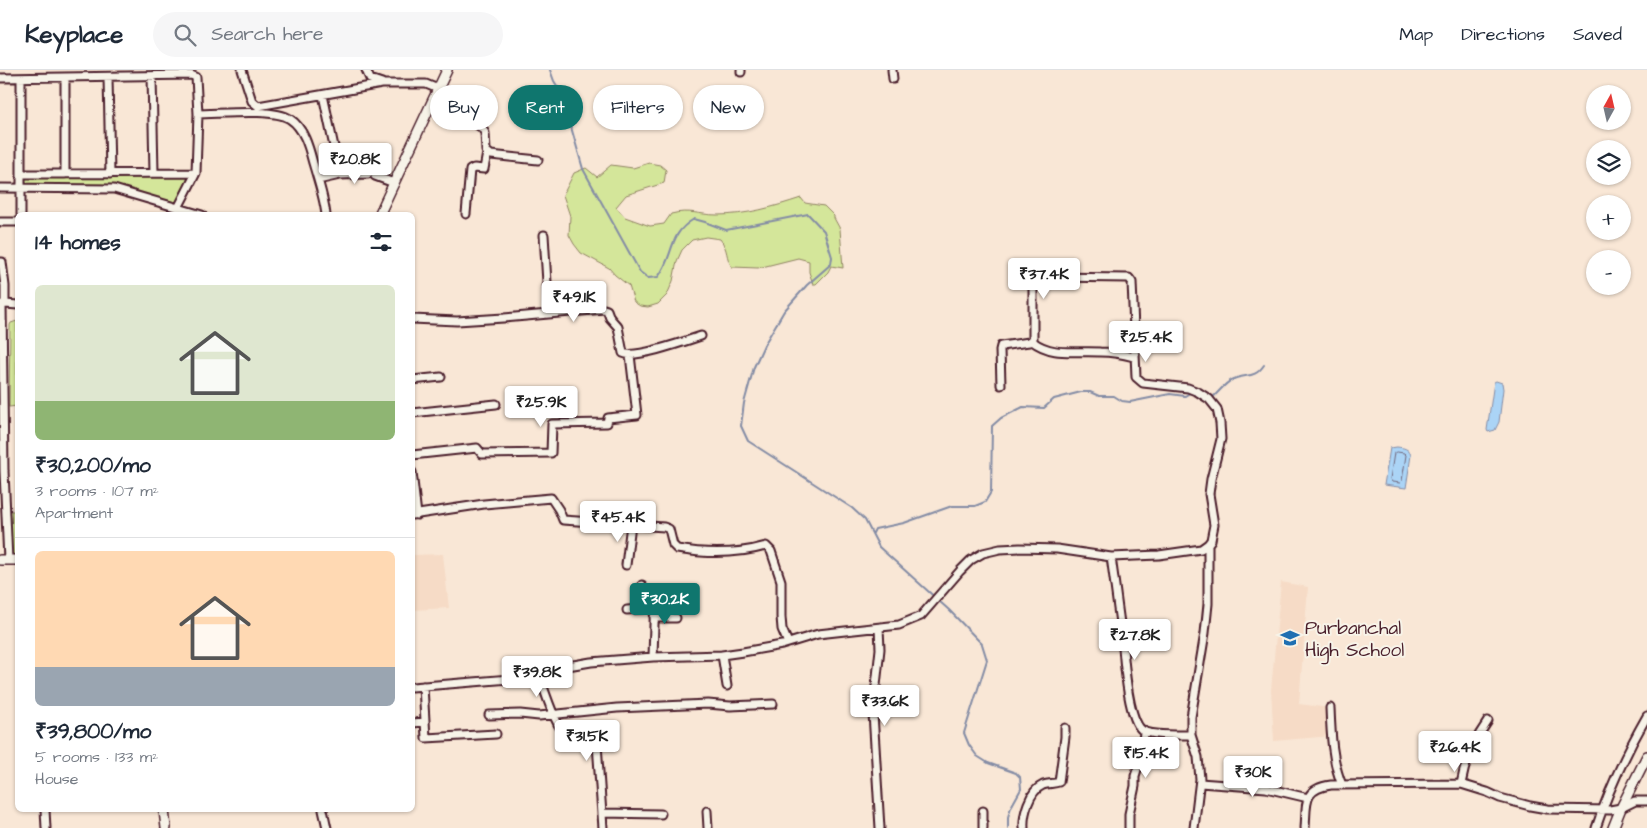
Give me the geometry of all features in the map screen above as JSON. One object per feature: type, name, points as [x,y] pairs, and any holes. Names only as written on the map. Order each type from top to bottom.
[{"type":"street","points":[[242,70],[253,103],[261,106],[382,84],[426,84],[430,86]]},
{"type":"street","points":[[440,85],[447,70]]},
{"type":"street","points":[[892,70],[893,79]]},
{"type":"street","points":[[366,72],[370,78],[382,84]]},
{"type":"street","points":[[366,72],[368,86]]},
{"type":"street","points":[[21,212],[22,75]]},
{"type":"street","points":[[0,78],[22,75],[65,77],[196,77],[198,114],[196,173],[178,208]]},
{"type":"street","points":[[152,76],[154,173]]},
{"type":"street","points":[[65,77],[65,174]]},
{"type":"street","points":[[108,77],[110,174]]},
{"type":"street","points":[[323,95],[340,175]]},
{"type":"street","points":[[380,212],[430,106]]},
{"type":"street","points":[[198,114],[262,113],[276,114],[290,119],[300,129],[306,142],[326,212]]},
{"type":"street","points":[[466,214],[470,170],[474,168],[484,169],[487,153],[483,130]]},
{"type":"street","points":[[487,153],[497,157],[538,160]]},
{"type":"street","points":[[22,174],[196,173]]},
{"type":"street","points":[[318,180],[340,175],[371,175],[394,183]]},
{"type":"street","points":[[0,188],[114,189],[192,212]]},
{"type":"street","points":[[0,222],[15,222]]},
{"type":"street","points":[[544,235],[549,314]]},
{"type":"street","points":[[0,262],[2,262],[5,286],[2,304],[4,560]]},
{"type":"street","points":[[415,687],[522,678],[556,668],[590,662],[653,657],[722,655],[764,649],[818,634],[879,628],[910,621],[924,614],[939,593],[968,563],[979,555],[988,552],[1012,548],[1057,549],[1111,558],[1181,553],[1201,549],[1208,544],[1212,537],[1214,525],[1209,494],[1221,439],[1220,423],[1215,406],[1209,399],[1188,388],[1143,383],[1136,377],[1132,282],[1129,278],[1049,277],[1036,281],[1033,288],[1034,335],[1032,341]]},
{"type":"street","points":[[2,304],[15,304]]},
{"type":"street","points":[[415,319],[456,321],[607,310],[610,318],[618,327],[623,352],[630,355],[659,349],[701,336]]},
{"type":"street","points":[[1001,385],[1001,346],[1032,341],[1044,349],[1057,352],[1100,352],[1134,357]]},
{"type":"street","points":[[415,454],[477,448],[482,454],[551,453],[552,424],[607,423],[608,418],[637,415],[630,355]]},
{"type":"street","points":[[415,380],[440,377]]},
{"type":"street","points":[[415,413],[496,404]]},
{"type":"street","points":[[415,515],[484,504],[551,498],[563,520],[656,526],[669,529],[673,545],[677,549],[722,552],[744,551],[766,546],[771,551],[781,581],[782,629],[788,643]]},
{"type":"street","points":[[626,565],[632,524]]},
{"type":"street","points":[[1194,828],[1200,783],[1198,757],[1191,735],[1191,714],[1208,604],[1208,544]]},
{"type":"street","points":[[1111,558],[1130,704],[1138,725],[1144,731],[1150,733],[1191,735]]},
{"type":"street","points":[[642,585],[645,594],[678,593]]},
{"type":"street","points":[[653,657],[655,593]]},
{"type":"street","points":[[654,618],[673,618],[669,593]]},
{"type":"street","points":[[627,610],[654,608]]},
{"type":"street","points":[[879,628],[880,649],[876,677],[874,726],[880,828]]},
{"type":"street","points":[[722,655],[727,686]]},
{"type":"street","points":[[538,674],[554,715],[563,732],[570,740],[578,744],[597,744],[603,828]]},
{"type":"street","points":[[423,686],[426,738],[496,734]]},
{"type":"street","points":[[488,715],[554,715],[606,709],[708,704],[730,706],[773,704]]},
{"type":"street","points":[[1330,708],[1331,736],[1337,772],[1342,785]]},
{"type":"street","points":[[1596,828],[1602,809],[1647,716]]},
{"type":"street","points":[[1461,784],[1468,754],[1488,721]]},
{"type":"street","points":[[415,723],[425,722]]},
{"type":"street","points":[[1024,828],[1025,813],[1034,793],[1042,786],[1059,782],[1066,738],[1065,728]]},
{"type":"street","points":[[1129,828],[1129,814],[1135,786],[1135,776],[1142,754],[1144,731]]},
{"type":"street","points":[[1613,828],[1647,756]]},
{"type":"street","points":[[1200,783],[1257,787],[1308,798]]},
{"type":"street","points":[[1305,828],[1310,794],[1318,788],[1342,785],[1461,784],[1500,798],[1530,806],[1547,808],[1621,808],[1635,801],[1647,801]]},
{"type":"street","points":[[707,811],[708,828]]},
{"type":"street","points":[[983,811],[983,828]]},
{"type":"street","points":[[45,812],[46,828]]},
{"type":"street","points":[[164,812],[166,828]]},
{"type":"street","points":[[323,812],[327,828]]},
{"type":"street","points":[[602,813],[661,814]]},
{"type":"shaded area","points":[[443,554],[449,608],[415,610],[415,555]]},
{"type":"shaded area","name":"Purbanchal High School","points":[[1281,582],[1308,587],[1299,704],[1330,708],[1331,736],[1274,741],[1271,690]]},
{"type":"green space","points":[[649,163],[660,165],[666,170],[664,183],[626,195],[616,207],[625,217],[650,226],[664,224],[671,214],[689,212],[711,215],[739,214],[801,198],[805,203],[824,206],[834,216],[840,229],[843,268],[831,266],[828,272],[816,284],[813,284],[809,272],[809,261],[798,258],[758,268],[732,267],[720,239],[706,237],[692,240],[682,250],[667,295],[658,304],[648,307],[640,306],[634,302],[629,286],[609,268],[581,253],[574,244],[569,235],[570,216],[563,195],[574,173],[586,168],[597,177],[611,165],[633,168]]},
{"type":"green space","points":[[196,173],[178,208],[114,189],[22,189],[22,174]]},
{"type":"green space","points":[[15,322],[15,406],[9,407],[10,325]]},
{"type":"green space","points":[[10,511],[15,511],[15,558],[10,558]]},
{"type":"water","points":[[1494,382],[1502,383],[1503,389],[1499,422],[1495,430],[1488,432]]},
{"type":"water","points":[[1390,448],[1404,448],[1411,455],[1406,488],[1384,485]]},
{"type":"waterway","points":[[550,70],[561,92],[583,169],[640,272],[648,278],[658,277],[679,232],[694,219],[726,230],[808,214],[824,231],[832,257],[831,264],[807,285],[784,311],[764,345],[754,367],[744,403],[741,426],[748,441],[852,508],[865,520],[879,547],[949,610],[982,644],[987,660],[964,733],[969,745],[977,756],[988,763],[1016,773],[1020,777],[1021,789],[1011,807],[1008,817],[1008,828]]},
{"type":"waterway","points":[[1209,396],[1213,397],[1229,381],[1257,373],[1264,365]]},
{"type":"waterway","points":[[873,533],[875,529],[904,523],[952,506],[975,506],[985,502],[991,492],[992,426],[1001,418],[1023,407],[1044,408],[1054,399],[1081,392],[1090,392],[1099,396],[1114,396],[1122,401],[1130,402],[1170,394],[1185,396],[1193,391]]},
{"type":"place","name":"Purbanchal High School","points":[[1290,638]]}]
